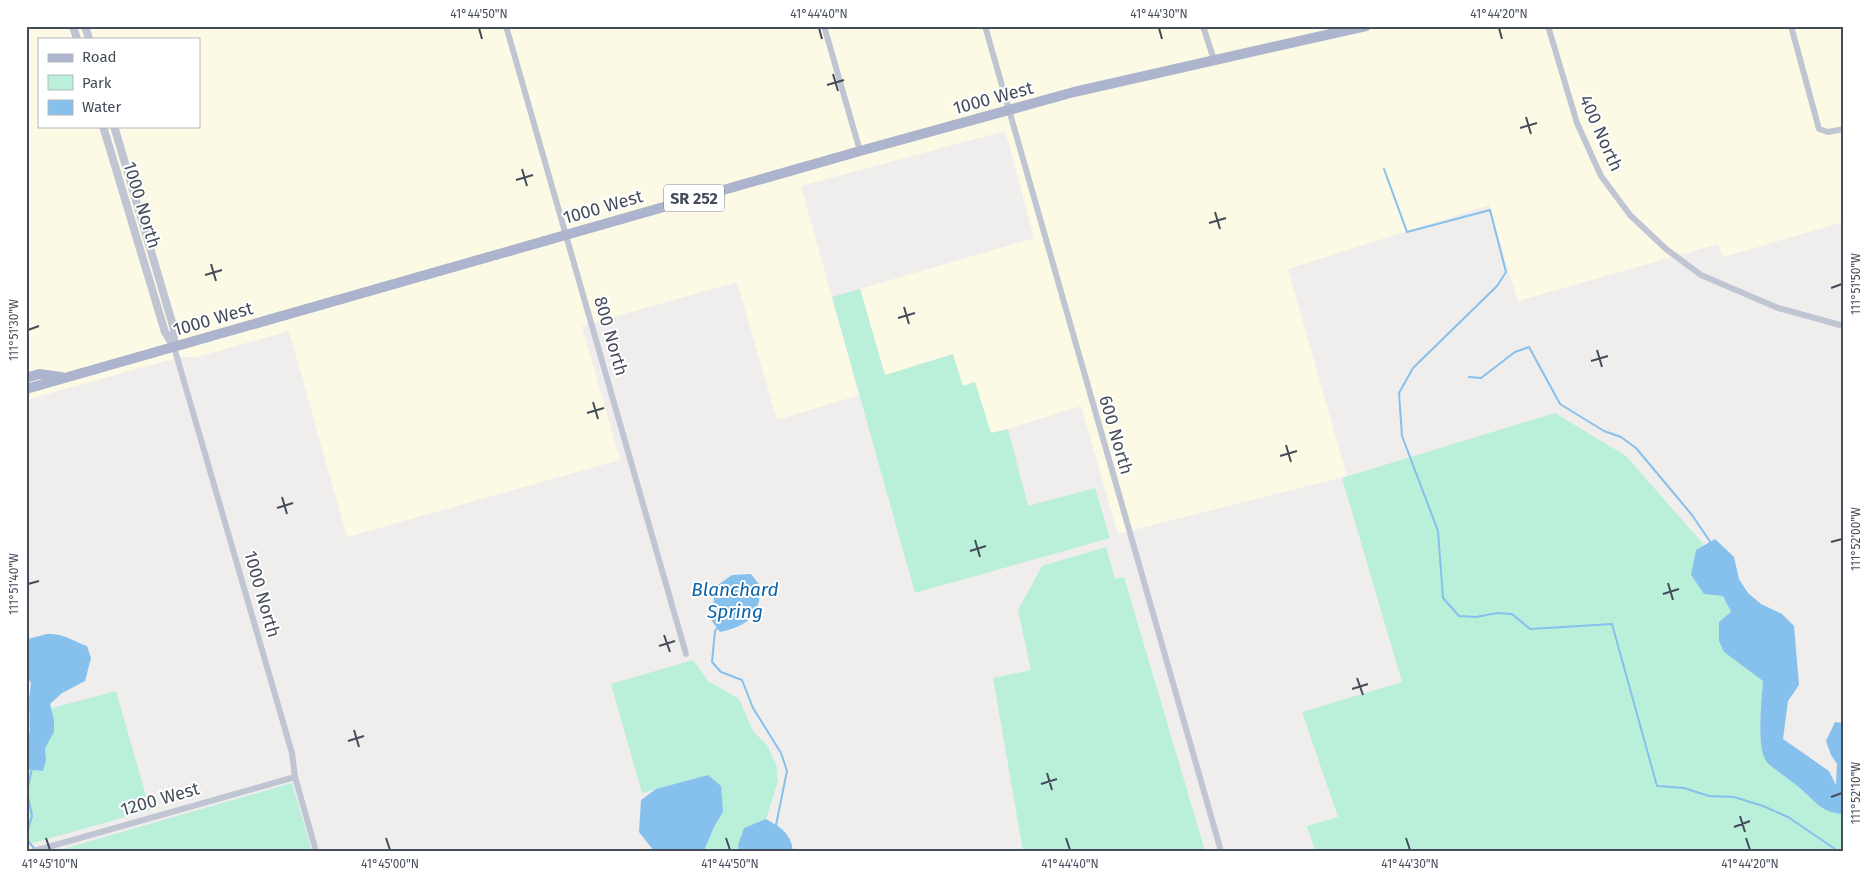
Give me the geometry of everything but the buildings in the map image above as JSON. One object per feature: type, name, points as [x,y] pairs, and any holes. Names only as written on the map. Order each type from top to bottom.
[{"type":"main road","name":"1000 West","points":[[26,389],[1009,110],[1102,85],[1366,26]]},
{"type":"main road","points":[[26,378],[39,374],[67,378]]},
{"type":"street","points":[[73,26],[77,38]]},
{"type":"street","name":"800 North","points":[[506,26],[686,654]]},
{"type":"street","points":[[824,26],[860,151]]},
{"type":"street","name":"600 North","points":[[985,26],[1221,851]]},
{"type":"street","points":[[1203,26],[1214,60]]},
{"type":"street","name":"400 North","points":[[1548,26],[1576,123],[1601,176],[1630,215],[1666,249],[1701,275],[1778,308],[1844,326]]},
{"type":"street","points":[[1791,26],[1819,129],[1828,132],[1844,129]]},
{"type":"street","name":"1000 North","points":[[104,128],[165,332],[174,347],[292,753],[295,777],[316,851]]},
{"type":"street","name":"1000 North","points":[[115,128],[174,328],[174,347]]},
{"type":"street","name":"1200 West","points":[[34,851],[295,777]]},
{"type":"shaded area","points":[[26,26],[1844,26],[1844,222],[1723,257],[1718,244],[1518,301],[1489,205],[1288,269],[1347,476],[1118,534],[1081,406],[991,434],[975,382],[963,386],[885,375],[860,289],[1034,238],[1005,131],[801,186],[859,395],[777,420],[737,282],[582,326],[620,460],[347,537],[289,331],[197,357],[180,357],[26,400]]},
{"type":"green space","points":[[860,289],[885,375],[953,354],[963,386],[975,382],[991,433],[1008,429],[1028,506],[1095,488],[1110,538],[915,593],[832,297]]},
{"type":"green space","points":[[1555,413],[1626,456],[1704,545],[1696,550],[1704,594],[1723,596],[1731,613],[1719,622],[1724,652],[1763,681],[1760,734],[1763,755],[1768,764],[1799,787],[1820,806],[1830,812],[1844,814],[1844,851],[1315,851],[1307,826],[1338,817],[1302,712],[1402,682],[1342,478]]},
{"type":"green space","points":[[1106,547],[1115,579],[1124,577],[1205,851],[1023,851],[993,678],[1031,670],[1018,610],[1042,566]]},
{"type":"green space","points":[[693,660],[708,681],[739,699],[753,731],[767,745],[776,764],[778,781],[766,819],[744,828],[738,845],[739,851],[704,851],[714,827],[723,812],[708,775],[642,793],[611,684]]},
{"type":"green space","points":[[116,691],[150,810],[26,845],[26,715]]},
{"type":"green space","points":[[292,783],[312,851],[56,851]]},
{"type":"water","points":[[1715,539],[1734,557],[1739,579],[1748,593],[1761,604],[1782,614],[1794,626],[1799,685],[1788,701],[1783,739],[1829,771],[1836,785],[1837,764],[1831,755],[1826,741],[1835,722],[1844,723],[1844,814],[1830,812],[1820,806],[1766,761],[1760,734],[1763,681],[1724,652],[1719,641],[1719,622],[1731,612],[1723,596],[1704,594],[1691,575],[1696,550]]},
{"type":"water","name":"Blanchard Spring","points":[[751,574],[761,587],[755,612],[745,623],[738,627],[720,632],[712,621],[715,587],[732,575]]},
{"type":"water","points":[[47,634],[64,636],[87,646],[91,658],[85,681],[62,693],[50,704],[54,720],[54,732],[45,748],[46,760],[43,771],[27,769],[26,741],[30,731],[29,700],[31,683],[26,675],[26,643],[28,639]]},
{"type":"water","points":[[708,775],[721,786],[723,812],[714,827],[704,851],[654,851],[639,832],[641,800],[656,789]]},
{"type":"water","points":[[766,819],[787,835],[793,851],[739,851],[738,845],[744,828]]},
{"type":"waterway","points":[[1384,169],[1407,232],[1490,210],[1506,272],[1497,286],[1413,368],[1399,393],[1402,436],[1438,531],[1443,598],[1459,616],[1476,617],[1497,613],[1512,614],[1530,629],[1612,624],[1657,786],[1684,788],[1709,796],[1734,797],[1763,806],[1788,817],[1838,851]]},
{"type":"waterway","points":[[1469,377],[1481,378],[1515,352],[1529,347],[1560,404],[1604,431],[1621,437],[1636,448],[1692,515],[1711,543]]},
{"type":"waterway","points":[[718,627],[715,631],[712,662],[721,672],[742,680],[753,708],[781,753],[787,771],[776,825]]},
{"type":"waterway","points":[[26,836],[32,816],[27,792],[32,768]]},
{"type":"waterway","points":[[26,839],[34,848]]}]
